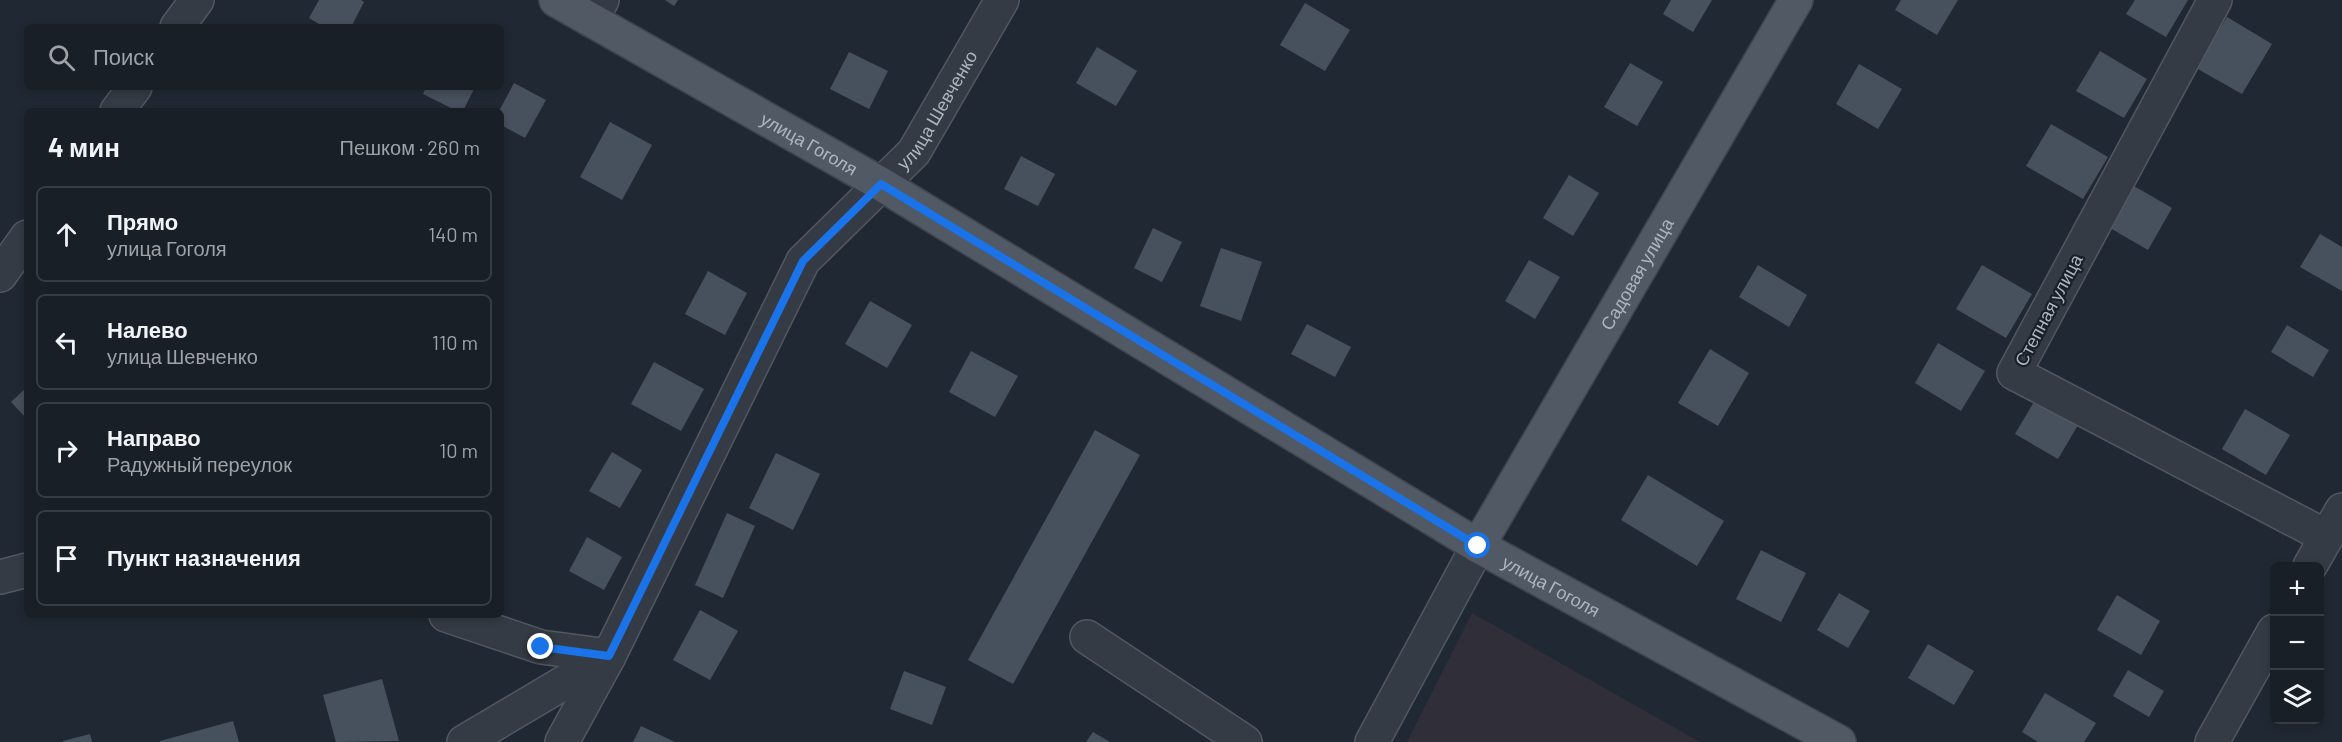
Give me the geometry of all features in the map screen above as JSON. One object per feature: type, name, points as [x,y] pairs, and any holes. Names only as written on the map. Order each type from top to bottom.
[{"type":"main road","name":"улица Гоголя","points":[[556,0],[597,10],[1478,546],[1839,742]]},
{"type":"main road","name":"Садовая улица","points":[[1478,546],[1796,0]]},
{"type":"street","points":[[179,24],[197,0]]},
{"type":"street","name":"улица Шевченко","points":[[562,742],[609,656],[803,261],[914,152],[1002,0]]},
{"type":"street","name":"Степная улица","points":[[2215,0],[2014,373],[2334,524],[2313,562]]},
{"type":"street","points":[[119,108],[133,90]]},
{"type":"street","points":[[1372,742],[1478,546]]},
{"type":"street","points":[[0,577],[24,571]]},
{"type":"street","points":[[455,618],[541,647],[609,656]]},
{"type":"street","points":[[1087,637],[1245,742]]},
{"type":"street","points":[[2212,742],[2270,638]]},
{"type":"street","points":[[464,742],[609,656]]},
{"type":"shaded area","points":[[1472,613],[1700,742],[1407,742]]},
{"type":"building","points":[[319,0],[361,0],[364,2],[353,24],[319,24],[309,18]]},
{"type":"building","points":[[665,0],[678,0],[674,6]]},
{"type":"building","points":[[1671,0],[1712,0],[1693,32],[1663,14]]},
{"type":"building","points":[[1901,0],[1958,0],[1937,35],[1895,10]]},
{"type":"building","points":[[2135,0],[2188,0],[2166,37],[2126,14]]},
{"type":"building","points":[[1305,3],[1350,30],[1325,71],[1280,45]]},
{"type":"building","points":[[2227,17],[2272,44],[2242,94],[2196,68]]},
{"type":"building","points":[[1097,47],[1137,71],[1116,106],[1076,83]]},
{"type":"building","points":[[2100,51],[2147,79],[2124,118],[2076,91]]},
{"type":"building","points":[[849,52],[888,71],[869,109],[830,89]]},
{"type":"building","points":[[1630,63],[1663,82],[1637,126],[1604,107]]},
{"type":"building","points":[[1859,64],[1902,89],[1878,129],[1836,104]]},
{"type":"building","points":[[514,83],[546,100],[525,138],[504,127],[504,108],[501,108]]},
{"type":"building","points":[[425,90],[474,90],[464,108],[451,108],[423,94]]},
{"type":"building","points":[[610,122],[652,145],[622,200],[580,177]]},
{"type":"building","points":[[2051,124],[2108,157],[2083,199],[2026,166]]},
{"type":"building","points":[[1021,156],[1055,174],[1038,206],[1004,189]]},
{"type":"building","points":[[1569,175],[1599,193],[1573,236],[1543,218]]},
{"type":"building","points":[[2134,186],[2172,208],[2148,250],[2110,228]]},
{"type":"building","points":[[1153,228],[1182,242],[1162,282],[1134,268]]},
{"type":"building","points":[[2320,234],[2342,247],[2342,291],[2300,267]]},
{"type":"building","points":[[1221,248],[1262,262],[1241,321],[1200,306]]},
{"type":"building","points":[[1529,260],[1560,277],[1535,319],[1505,301]]},
{"type":"building","points":[[1758,265],[1807,295],[1789,327],[1739,297]]},
{"type":"building","points":[[1982,265],[2032,294],[2006,338],[1956,309]]},
{"type":"building","points":[[708,271],[747,293],[725,335],[685,314]]},
{"type":"building","points":[[870,301],[912,325],[887,368],[845,344]]},
{"type":"building","points":[[1307,324],[1351,347],[1335,377],[1291,354]]},
{"type":"building","points":[[2287,325],[2329,350],[2313,377],[2271,352]]},
{"type":"building","points":[[1938,343],[1985,371],[1961,411],[1915,383]]},
{"type":"building","points":[[1710,349],[1749,373],[1718,426],[1678,403]]},
{"type":"building","points":[[971,351],[1018,376],[995,417],[949,392]]},
{"type":"building","points":[[654,362],[704,389],[681,431],[631,404]]},
{"type":"building","points":[[24,390],[24,416],[11,402]]},
{"type":"building","points":[[2035,400],[2078,425],[2058,459],[2015,434]]},
{"type":"building","points":[[2245,409],[2290,435],[2266,475],[2222,449]]},
{"type":"building","points":[[1095,430],[1140,455],[1013,684],[968,660]]},
{"type":"building","points":[[612,452],[642,470],[620,508],[589,491]]},
{"type":"building","points":[[776,453],[820,474],[793,530],[749,508]]},
{"type":"building","points":[[1648,475],[1724,521],[1697,566],[1621,520]]},
{"type":"building","points":[[727,513],[755,526],[723,598],[695,585]]},
{"type":"building","points":[[587,537],[622,557],[604,590],[569,571]]},
{"type":"building","points":[[1761,550],[1806,573],[1781,622],[1736,599]]},
{"type":"building","points":[[1839,593],[1870,611],[1848,648],[1817,630]]},
{"type":"building","points":[[2117,595],[2160,621],[2141,655],[2097,630]]},
{"type":"building","points":[[700,610],[738,631],[710,680],[673,660]]},
{"type":"building","points":[[1928,644],[1974,671],[1954,705],[1908,678]]},
{"type":"building","points":[[2128,670],[2164,691],[2149,717],[2113,696]]},
{"type":"building","points":[[904,671],[946,687],[932,725],[890,709]]},
{"type":"building","points":[[382,679],[399,741],[336,742],[323,695]]},
{"type":"building","points":[[2045,693],[2096,723],[2084,742],[2038,742],[2022,732]]},
{"type":"building","points":[[233,721],[239,742],[160,742],[160,741]]},
{"type":"building","points":[[641,726],[675,742],[633,742]]},
{"type":"building","points":[[1093,732],[1110,742],[1086,742]]},
{"type":"building","points":[[90,734],[92,742],[63,742],[63,741]]},
{"type":"route","points":[[541,647],[609,656],[803,261],[881,184],[1478,546]]}]
